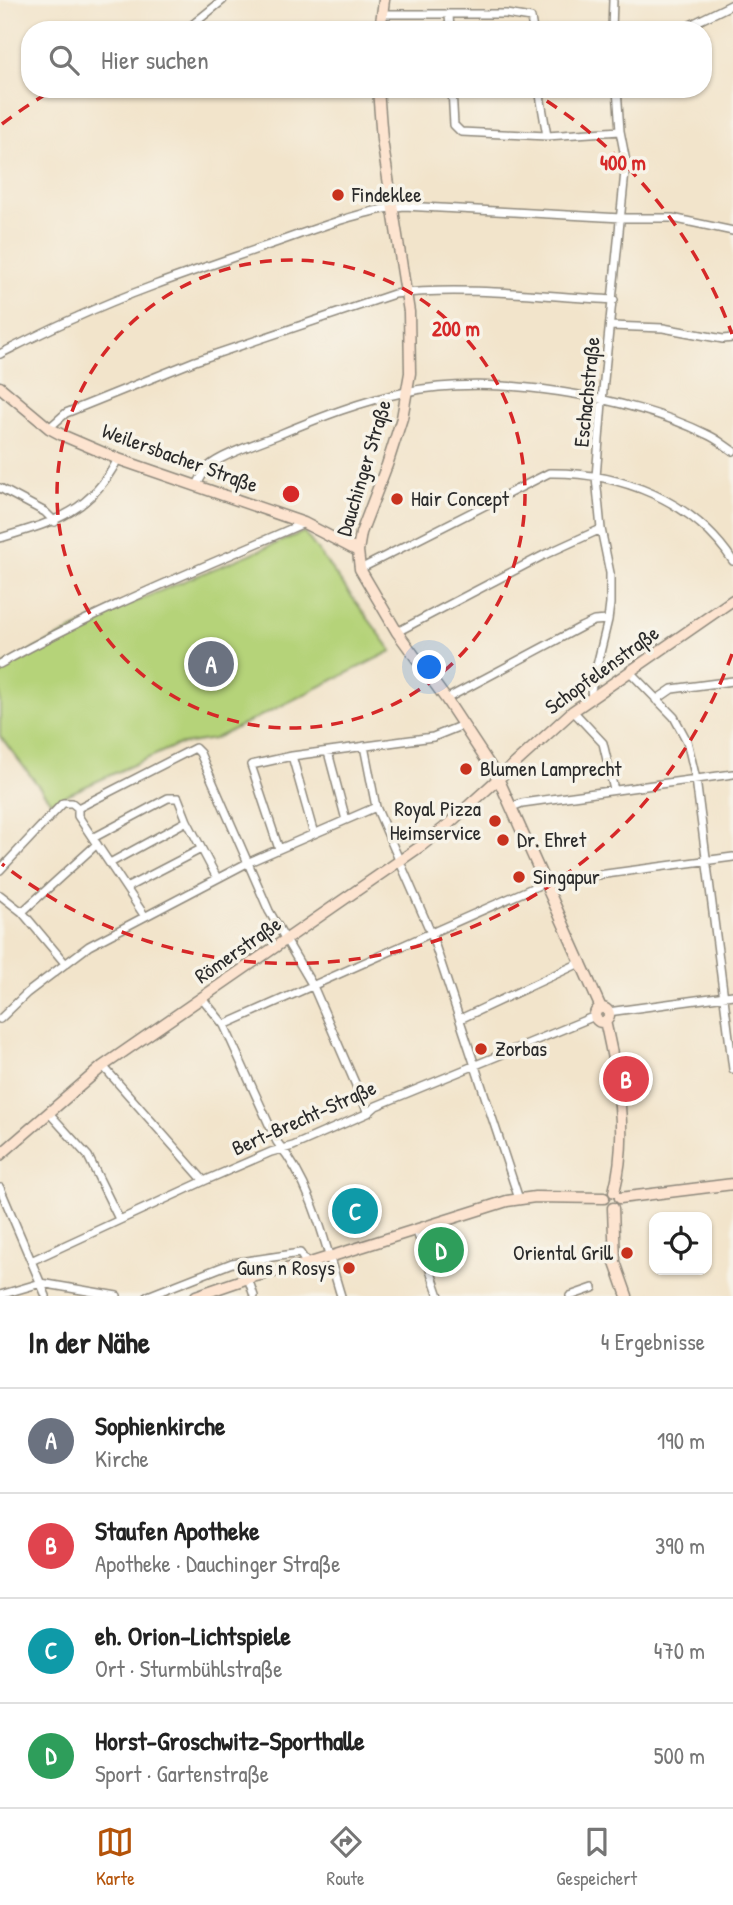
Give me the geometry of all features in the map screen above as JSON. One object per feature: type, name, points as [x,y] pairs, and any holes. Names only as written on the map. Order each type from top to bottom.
[{"type":"main road","points":[[381,21],[384,0]]},
{"type":"main road","name":"Dauchinger Straße","points":[[379,98],[382,140],[406,292],[410,337],[407,391],[402,418],[361,533],[358,551],[360,569],[397,632],[446,699],[498,778],[582,962],[603,1015],[622,1108],[617,1195]]},
{"type":"main road","name":"Weilersbacher Straße","points":[[0,387],[49,428],[64,436],[118,459],[304,523],[358,551]]},
{"type":"main road","name":"Schopfelenstraße","points":[[498,778],[573,711],[733,600]]},
{"type":"main road","name":"Römerstraße","points":[[0,1155],[103,1066],[400,861],[444,828],[498,778]]},
{"type":"main road","points":[[604,1198],[609,1192],[617,1195],[733,1184]]},
{"type":"main road","points":[[604,1198],[606,1206],[613,1208],[618,1205],[617,1195]]},
{"type":"main road","points":[[196,1296],[248,1278],[307,1264],[488,1205],[519,1199],[604,1198]]},
{"type":"main road","points":[[613,1208],[615,1262],[627,1296]]},
{"type":"street","points":[[197,21],[223,0]]},
{"type":"street","points":[[612,21],[613,0]]},
{"type":"street","points":[[698,21],[733,4]]},
{"type":"street","points":[[382,14],[506,14],[531,18],[532,21]]},
{"type":"street","points":[[449,15],[449,21]]},
{"type":"street","points":[[453,98],[454,125],[461,132],[547,136],[620,131]]},
{"type":"street","points":[[541,98],[547,136]]},
{"type":"street","name":"Eschachstraße","points":[[592,697],[591,690],[608,620],[610,573],[601,529],[596,477],[626,162],[618,98]]},
{"type":"street","points":[[0,354],[78,316],[163,282],[375,210],[392,207],[672,218],[733,231]]},
{"type":"street","points":[[49,428],[66,414],[195,361],[315,319],[406,292],[486,292],[614,300]]},
{"type":"street","points":[[611,326],[663,328],[723,339],[733,338]]},
{"type":"street","points":[[197,485],[209,466],[350,406],[407,391],[479,385],[511,386],[602,400],[658,414],[708,434],[733,451]]},
{"type":"street","points":[[0,538],[55,522],[84,503],[107,481],[118,459]]},
{"type":"street","points":[[360,569],[549,472],[572,472],[596,477],[632,485],[660,496],[706,528],[733,561]]},
{"type":"street","points":[[0,488],[45,512],[55,522]]},
{"type":"street","points":[[0,664],[48,637],[119,604],[304,523]]},
{"type":"street","points":[[397,632],[544,555],[601,529]]},
{"type":"street","points":[[446,699],[581,626],[608,620]]},
{"type":"street","points":[[630,672],[674,718],[687,741],[696,779],[733,1069]]},
{"type":"street","points":[[656,700],[672,689],[733,681]]},
{"type":"street","points":[[573,711],[603,743],[614,790]]},
{"type":"street","points":[[279,849],[251,765],[292,756],[433,737],[463,725]]},
{"type":"street","points":[[364,746],[376,807],[431,933],[519,1199]]},
{"type":"street","points":[[78,808],[195,748],[200,752],[269,911],[313,986],[368,1113]]},
{"type":"street","points":[[328,752],[346,820]]},
{"type":"street","points":[[292,756],[314,834]]},
{"type":"street","points":[[512,807],[522,803],[733,774]]},
{"type":"street","points":[[22,912],[95,841],[168,798],[178,798],[217,878]]},
{"type":"street","points":[[0,870],[63,803],[72,803],[78,808]]},
{"type":"street","points":[[0,1018],[64,962],[144,915],[247,863],[376,807]]},
{"type":"street","points":[[78,808],[78,816],[144,915]]},
{"type":"street","points":[[110,863],[187,821]]},
{"type":"street","points":[[126,888],[201,849]]},
{"type":"street","points":[[224,1025],[546,882],[733,857]]},
{"type":"street","points":[[0,895],[22,912],[64,962]]},
{"type":"street","points":[[460,1019],[582,962]]},
{"type":"street","name":"Bert-Brecht-Straße","points":[[31,1261],[204,1181],[368,1113],[376,1106],[475,1064],[603,1015],[733,995]]},
{"type":"street","points":[[202,998],[224,1025],[321,1225],[341,1296]]},
{"type":"street","points":[[103,1066],[204,1181]]},
{"type":"street","points":[[49,1112],[88,1156],[119,1219]]},
{"type":"street","points":[[0,1188],[46,1296]]},
{"type":"street","points":[[416,1229],[439,1296]]},
{"type":"street","points":[[148,1296],[232,1263],[300,1253],[307,1264]]},
{"type":"street","points":[[248,1278],[254,1296]]},
{"type":"street","points":[[0,1295],[41,1283],[117,1296]]},
{"type":"street","points":[[570,1296],[593,1288]]},
{"type":"green space","points":[[304,532],[392,651],[214,739],[177,745],[51,802],[0,736],[0,668],[111,612]]},
{"type":"place","name":"Findeklee","points":[[338,195]]},
{"type":"place","name":"Hair Concept","points":[[397,499]]},
{"type":"place","name":"Sophienkirche","points":[[211,664]]},
{"type":"place","name":"Blumen Lamprecht","points":[[466,769]]},
{"type":"place","name":"Royal Pizza Heimservice","points":[[495,821]]},
{"type":"place","name":"Dr. Ehret","points":[[503,840]]},
{"type":"place","name":"Singapur","points":[[519,877]]},
{"type":"place","name":"Zorbas","points":[[481,1049]]},
{"type":"place","name":"Staufen Apotheke","points":[[626,1079]]},
{"type":"place","name":"eh. Orion-Lichtspiele","points":[[355,1211]]},
{"type":"place","name":"Horst-Groschwitz-Sporthalle","points":[[441,1250]]},
{"type":"place","name":"Oriental Grill","points":[[627,1253]]},
{"type":"place","name":"Guns n Rosys","points":[[349,1268]]}]
